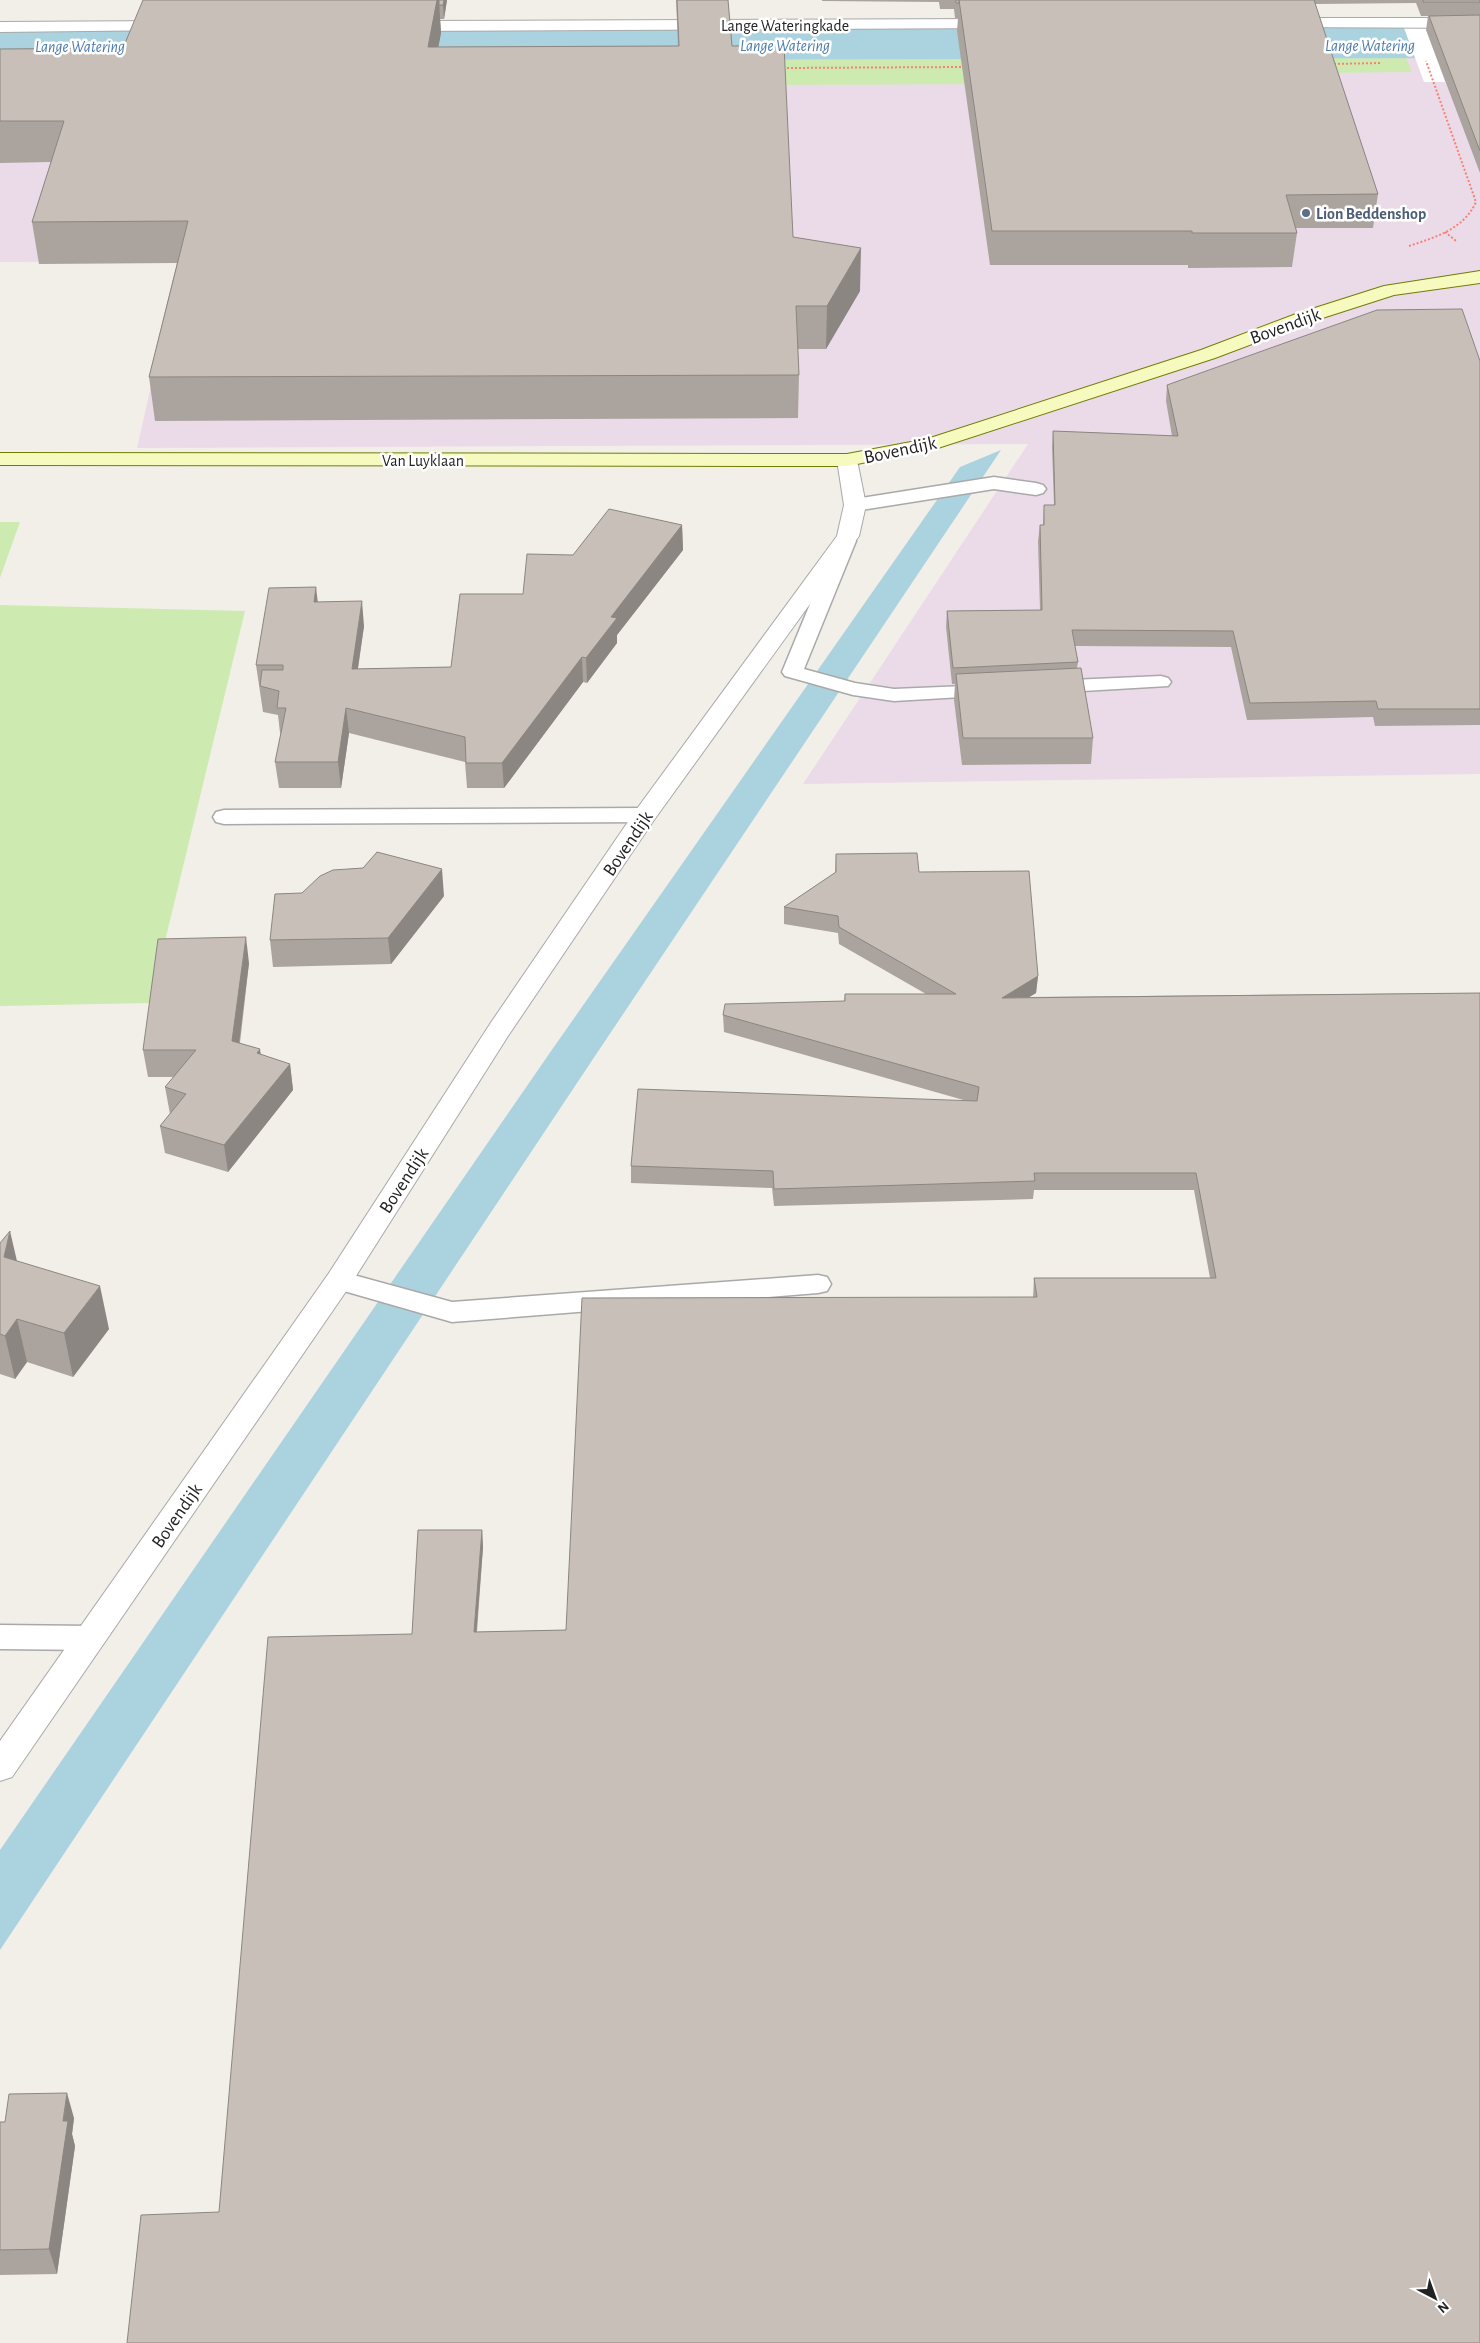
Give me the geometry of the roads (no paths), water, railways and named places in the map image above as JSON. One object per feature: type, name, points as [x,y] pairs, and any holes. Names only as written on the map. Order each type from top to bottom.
[{"type":"street","points":[[1266,24],[1480,22]]},
{"type":"street","name":"Lange Wateringkade","points":[[389,26],[1017,24]]},
{"type":"street","points":[[0,27],[190,26]]},
{"type":"street","name":"Bovendijk","points":[[0,1767],[339,1280],[499,1030],[645,815],[848,536],[855,505],[847,460],[931,444],[1208,354],[1304,318],[1391,290],[1480,278]]},
{"type":"street","name":"Van Luyklaan","points":[[0,459],[847,460]]},
{"type":"lane","points":[[855,505],[994,483],[1036,489]]},
{"type":"lane","points":[[848,536],[792,672],[853,688],[894,695],[1161,682]]},
{"type":"lane","points":[[224,817],[645,815]]},
{"type":"lane","points":[[339,1280],[452,1312],[818,1284]]},
{"type":"lane","points":[[0,1637],[90,1638]]},
{"type":"water","name":"Lange Watering","points":[[695,28],[1480,28],[1480,58],[0,61],[0,31]]},
{"type":"water","points":[[1001,450],[0,1950],[0,1850],[549,1054],[960,467]]},
{"type":"place","name":"Lion Beddenshop","points":[[1306,213]]}]
